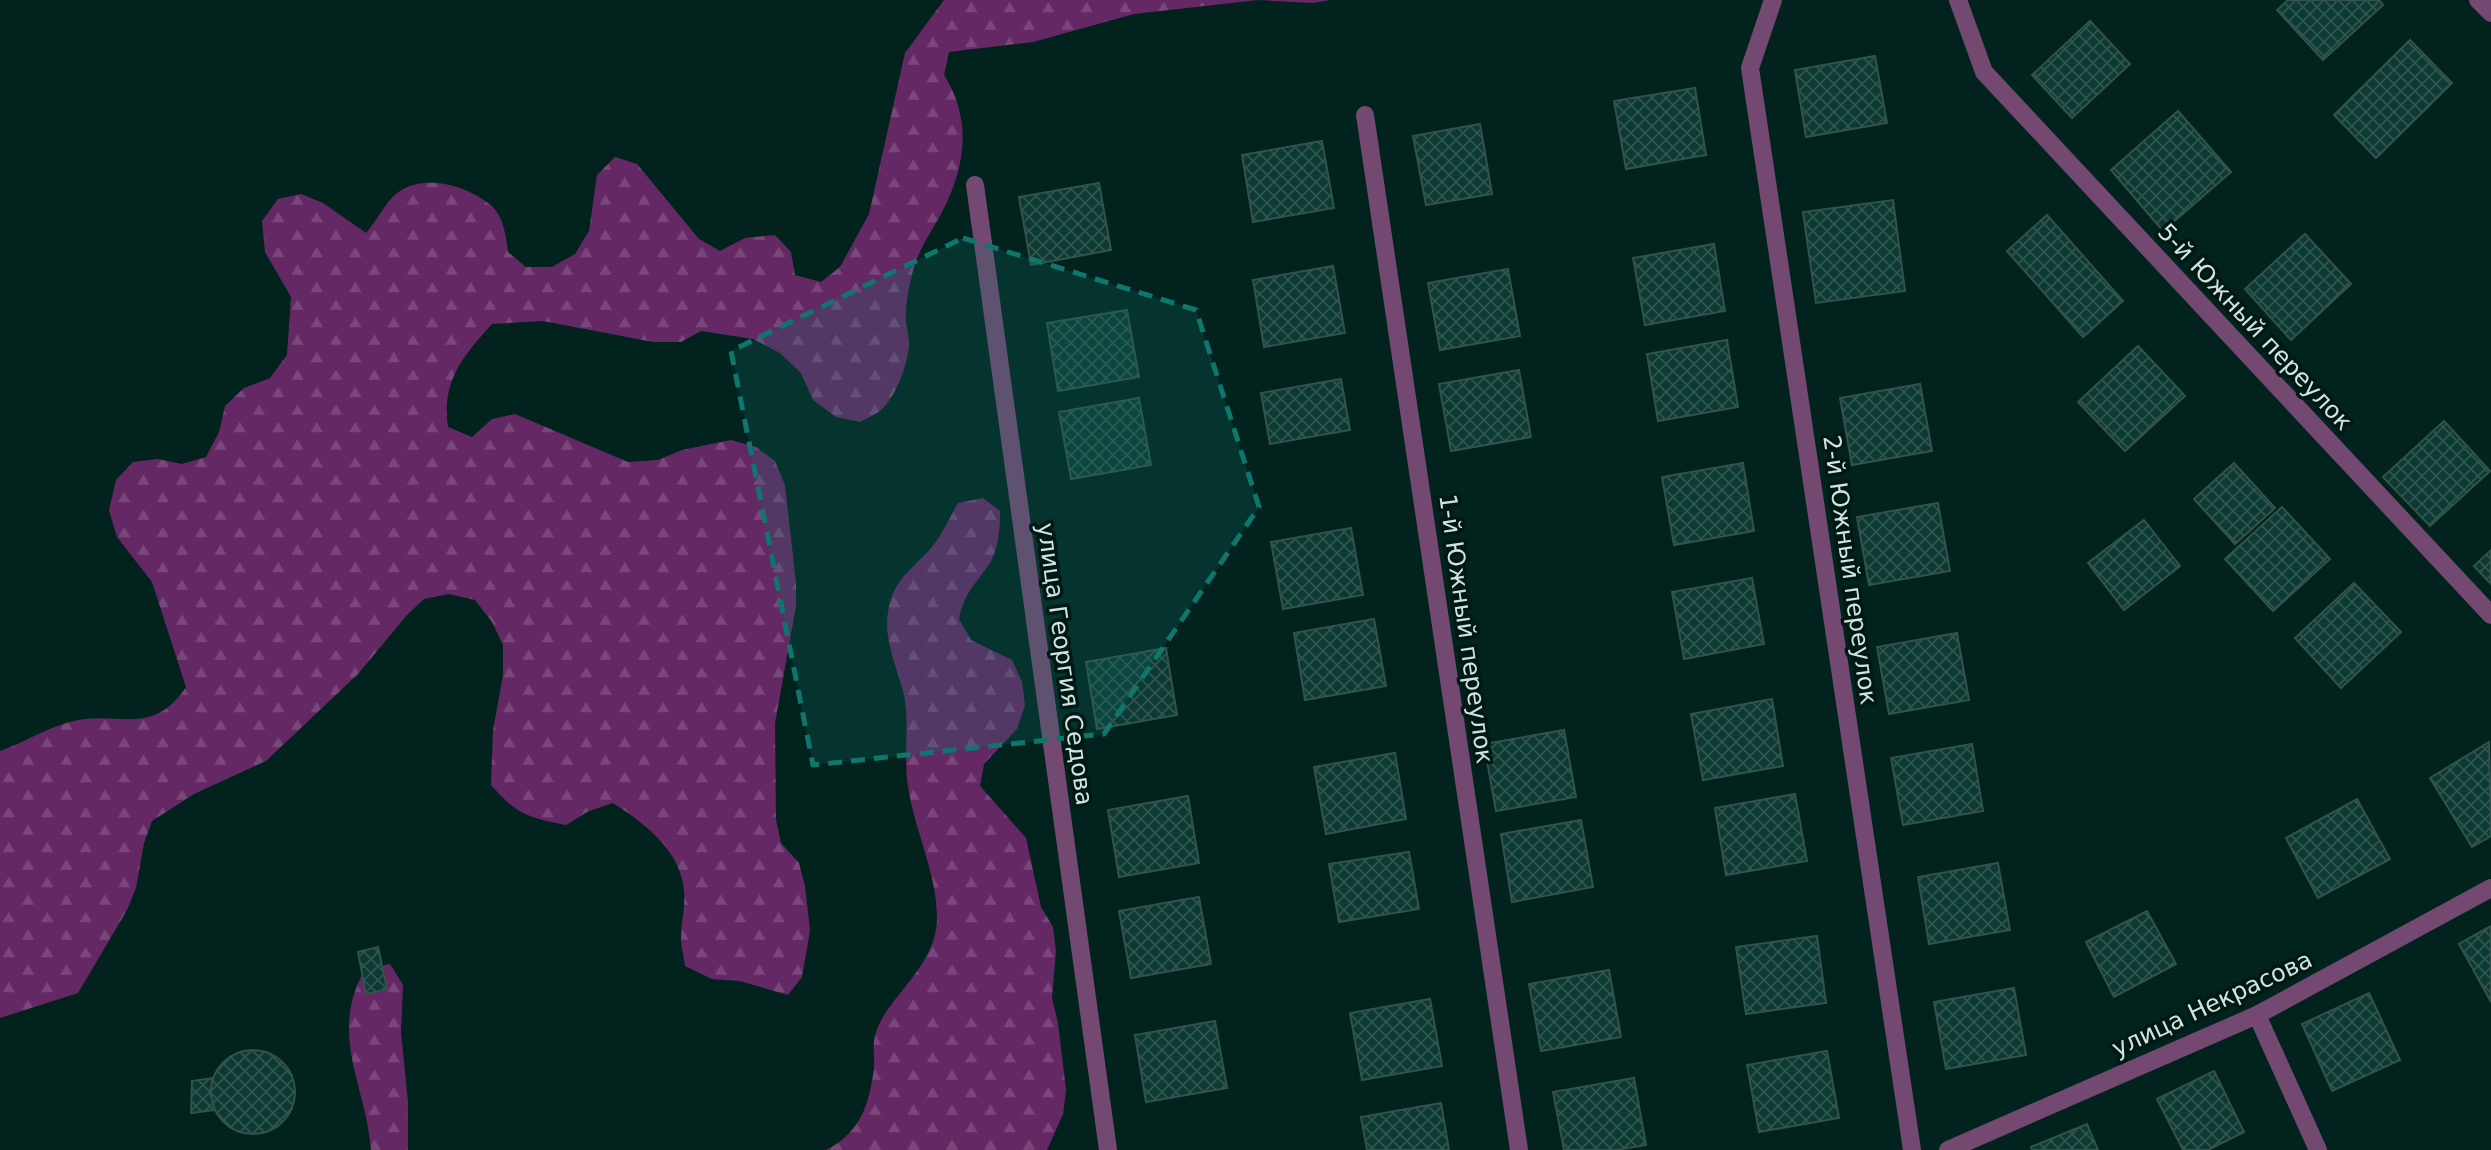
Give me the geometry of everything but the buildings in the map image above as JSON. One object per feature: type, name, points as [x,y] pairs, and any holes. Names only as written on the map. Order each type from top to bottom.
[{"type":"street","name":"2-й Южный переулок","points":[[1773,0],[1751,68],[1912,1150]]},
{"type":"street","name":"5-й Южный переулок","points":[[1958,0],[1984,72],[2491,615]]},
{"type":"street","points":[[2478,0],[2491,13]]},
{"type":"street","name":"1-й Южный переулок","points":[[1365,115],[1519,1150]]},
{"type":"street","name":"улица Георгия Седова","points":[[975,185],[1108,1150]]},
{"type":"street","name":"улица Некрасова","points":[[1948,1150],[2257,1015],[2491,888]]},
{"type":"street","points":[[2257,1015],[2318,1150]]},
{"type":"highlighted area","points":[[963,238],[1196,310],[1259,507],[1104,734],[813,765],[731,351]]},
{"type":"green space","points":[[944,0],[1258,0],[1134,14],[1033,42],[949,52],[944,75],[959,108],[962,126],[961,160],[950,195],[914,266],[906,310],[908,352],[901,378],[883,408],[860,422],[836,417],[813,400],[801,373],[780,353],[753,339],[701,331],[681,342],[653,342],[543,321],[492,324],[463,359],[451,383],[448,396],[448,427],[472,437],[492,419],[515,414],[628,462],[658,460],[682,450],[731,440],[756,447],[775,461],[785,485],[796,583],[796,606],[775,723],[776,820],[781,843],[799,863],[805,886],[810,931],[802,977],[788,995],[740,981],[712,979],[685,966],[681,938],[684,891],[680,871],[657,837],[624,810],[613,803],[589,811],[566,825],[542,820],[516,809],[491,785],[493,730],[503,675],[503,645],[492,622],[475,600],[449,594],[424,599],[407,615],[358,674],[266,761],[194,794],[152,821],[144,843],[136,888],[127,910],[78,993],[0,1018],[0,751],[70,722],[103,718],[133,719],[160,713],[173,703],[186,687],[152,582],[117,537],[109,510],[116,480],[133,462],[158,459],[182,464],[206,457],[219,432],[225,406],[244,388],[270,378],[287,355],[291,297],[265,252],[262,221],[278,199],[301,194],[323,203],[366,233],[400,191],[423,183],[448,185],[472,193],[492,206],[502,222],[508,252],[526,267],[552,267],[575,254],[589,231],[597,175],[615,157],[637,164],[699,239],[720,251],[745,238],[775,235],[791,252],[795,275],[821,282],[840,267],[869,214],[905,53]]},
{"type":"green space","points":[[1258,0],[1330,0],[1313,3]]},
{"type":"green space","points":[[983,498],[1000,511],[997,543],[991,561],[968,594],[959,619],[971,640],[1012,660],[1022,682],[1025,705],[1017,729],[984,764],[980,786],[1026,838],[1041,907],[1053,927],[1056,951],[1052,998],[1058,1023],[1066,1090],[1063,1114],[1047,1150],[826,1150],[847,1135],[861,1117],[872,1082],[874,1041],[878,1026],[927,955],[937,920],[934,886],[908,786],[906,706],[888,633],[890,601],[904,576],[935,543],[958,503]]},
{"type":"green space","points":[[390,964],[403,985],[401,1032],[408,1103],[408,1150],[371,1150],[352,1060],[350,1016],[354,993],[365,969]]}]
